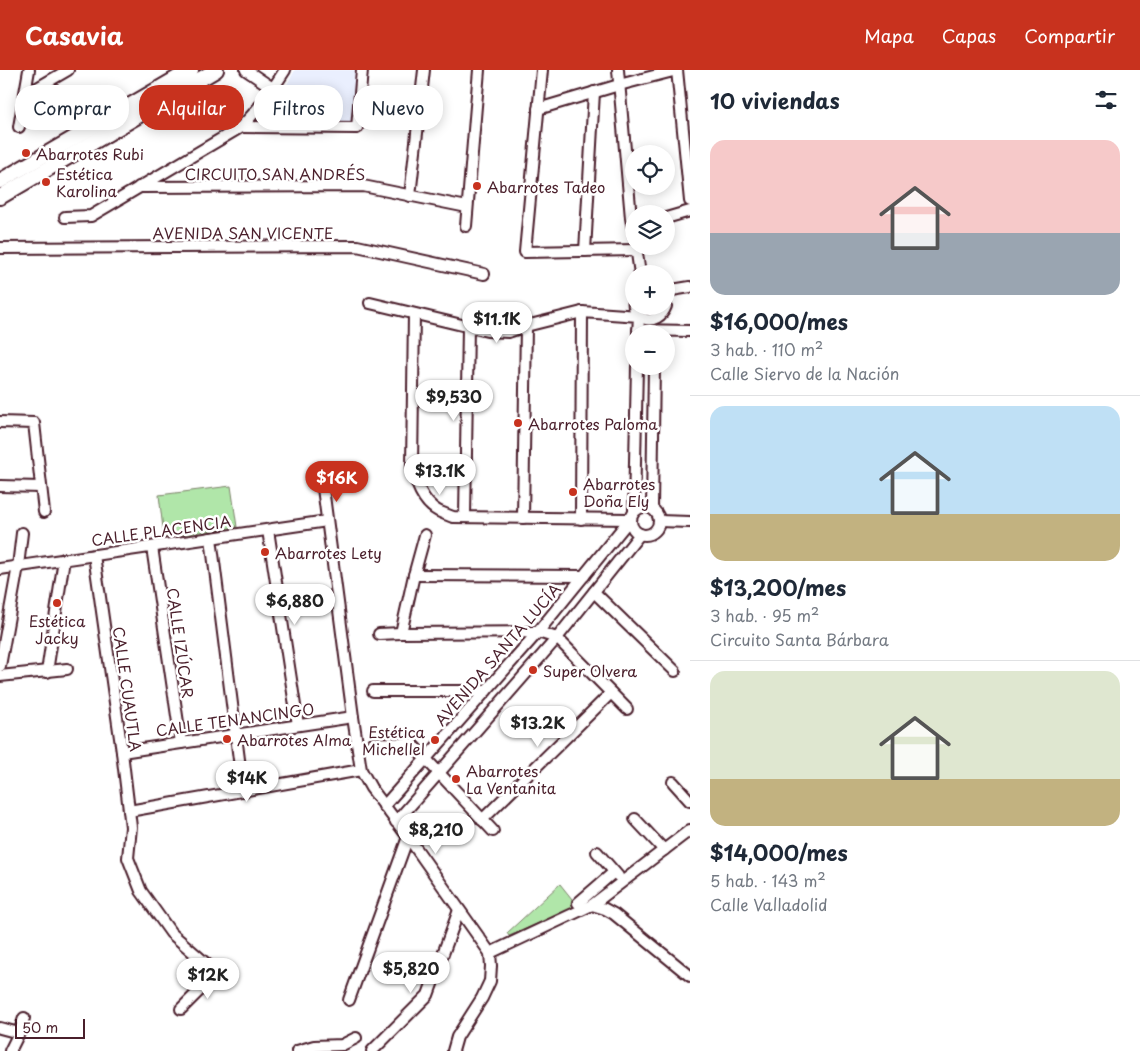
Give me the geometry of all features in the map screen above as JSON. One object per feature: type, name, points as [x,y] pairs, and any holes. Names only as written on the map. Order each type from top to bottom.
[{"type":"street","points":[[27,85],[29,70]]},
{"type":"street","points":[[42,85],[68,70]]},
{"type":"street","points":[[0,181],[191,70]]},
{"type":"street","points":[[0,197],[216,70]]},
{"type":"street","points":[[246,70],[268,85]]},
{"type":"street","name":"CIRCUITO SAN ANDRÉS","points":[[276,85],[285,70]]},
{"type":"street","points":[[244,126],[357,128],[362,70]]},
{"type":"street","points":[[410,196],[424,70]]},
{"type":"street","points":[[466,226],[479,70]]},
{"type":"street","points":[[542,70],[524,252],[625,249]]},
{"type":"street","points":[[618,70],[630,205]]},
{"type":"street","points":[[538,109],[619,84],[677,70],[690,201]]},
{"type":"street","points":[[585,251],[594,92]]},
{"type":"street","name":"CIRCUITO SAN ANDRÉS","points":[[244,123],[254,113]]},
{"type":"street","name":"CIRCUITO SAN ANDRÉS","points":[[65,217],[91,216],[234,130]]},
{"type":"street","name":"CIRCUITO SAN ANDRÉS","points":[[139,187],[363,186],[467,207]]},
{"type":"street","points":[[675,215],[690,211]]},
{"type":"street","name":"AVENIDA SAN VICENTE","points":[[0,248],[356,246],[484,274]]},
{"type":"street","points":[[675,290],[690,287]]},
{"type":"street","points":[[370,303],[488,331],[508,332],[582,312],[639,316],[649,320],[661,315]]},
{"type":"street","points":[[582,312],[582,519]]},
{"type":"street","points":[[414,314],[412,466],[418,487],[425,499],[436,510],[453,517],[582,519],[632,515],[643,506],[652,508],[657,514],[659,521],[653,533],[640,534],[634,531],[631,526],[632,515],[636,417],[637,375]]},
{"type":"street","points":[[638,325],[639,316]]},
{"type":"street","points":[[655,319],[655,325]]},
{"type":"street","points":[[465,517],[468,326]]},
{"type":"street","points":[[523,518],[526,326]]},
{"type":"street","points":[[675,331],[690,331]]},
{"type":"street","points":[[652,508],[654,375]]},
{"type":"street","points":[[636,417],[653,417]]},
{"type":"street","points":[[0,422],[34,423],[44,512]]},
{"type":"street","points":[[0,486],[41,487]]},
{"type":"street","points":[[323,488],[352,717],[361,770],[371,788],[490,953],[490,981],[482,998],[457,1036],[453,1051]]},
{"type":"street","name":"AVENIDA SANTA LUCÍA","points":[[384,806],[538,632],[632,515]]},
{"type":"street","points":[[659,521],[690,522]]},
{"type":"street","name":"CALLE PLACENCIA","points":[[0,569],[327,522]]},
{"type":"street","points":[[268,530],[298,726]]},
{"type":"street","points":[[0,666],[22,533]]},
{"type":"street","points":[[396,822],[557,638],[640,534]]},
{"type":"street","points":[[401,632],[424,535]]},
{"type":"street","points":[[211,538],[243,791]]},
{"type":"street","name":"CALLE IZÚCAR","points":[[152,547],[181,743]]},
{"type":"street","name":"CALLE CUAUTLA","points":[[94,555],[131,827],[128,858],[142,891],[171,933],[217,973],[181,1009]]},
{"type":"street","points":[[47,672],[64,559]]},
{"type":"street","points":[[414,575],[584,576]]},
{"type":"street","points":[[594,592],[675,671]]},
{"type":"street","points":[[379,634],[401,632],[538,632],[557,638],[627,709]]},
{"type":"street","points":[[0,676],[67,670]]},
{"type":"street","points":[[373,691],[486,691]]},
{"type":"street","points":[[482,820],[611,693]]},
{"type":"street","name":"CALLE TENANCINGO","points":[[122,752],[352,717]]},
{"type":"street","points":[[373,743],[412,744],[493,832]]},
{"type":"street","points":[[129,811],[361,770]]},
{"type":"street","points":[[673,782],[690,801]]},
{"type":"street","points":[[635,819],[664,850]]},
{"type":"street","points":[[490,953],[592,905],[690,830]]},
{"type":"street","points":[[350,1000],[408,837]]},
{"type":"street","points":[[597,852],[623,882]]},
{"type":"street","points":[[578,903],[614,872]]},
{"type":"street","points":[[592,905],[614,914],[690,976]]},
{"type":"street","points":[[372,1051],[428,995],[459,910]]},
{"type":"street","points":[[10,1051],[24,1018]]},
{"type":"street","points":[[0,1028],[19,1032]]},
{"type":"street","points":[[297,1051],[314,1046],[342,1045],[356,1038]]},
{"type":"shaded area","points":[[295,70],[355,70],[351,122],[343,122],[343,85],[287,85]]},
{"type":"green space","points":[[231,486],[237,527],[164,537],[159,495]]},
{"type":"green space","points":[[560,884],[572,899],[571,903],[574,908],[509,936],[507,933]]},
{"type":"place","name":"Abarrotes Rubi","points":[[26,153]]},
{"type":"place","name":"Estética Karolina","points":[[46,182]]},
{"type":"place","name":"Abarrotes Tadeo","points":[[477,186]]},
{"type":"place","name":"Abarrotes Paloma","points":[[518,423]]},
{"type":"place","name":"Abarrotes Doña Ely","points":[[573,492]]},
{"type":"place","name":"Abarrotes Lety","points":[[265,552]]},
{"type":"place","name":"Estética Jacky","points":[[57,603]]},
{"type":"place","name":"Super Olvera","points":[[533,670]]},
{"type":"place","name":"Abarrotes Alma","points":[[227,739]]},
{"type":"place","name":"Estética Michellel","points":[[435,740]]},
{"type":"place","name":"Abarrotes La Ventanita","points":[[456,779]]}]
